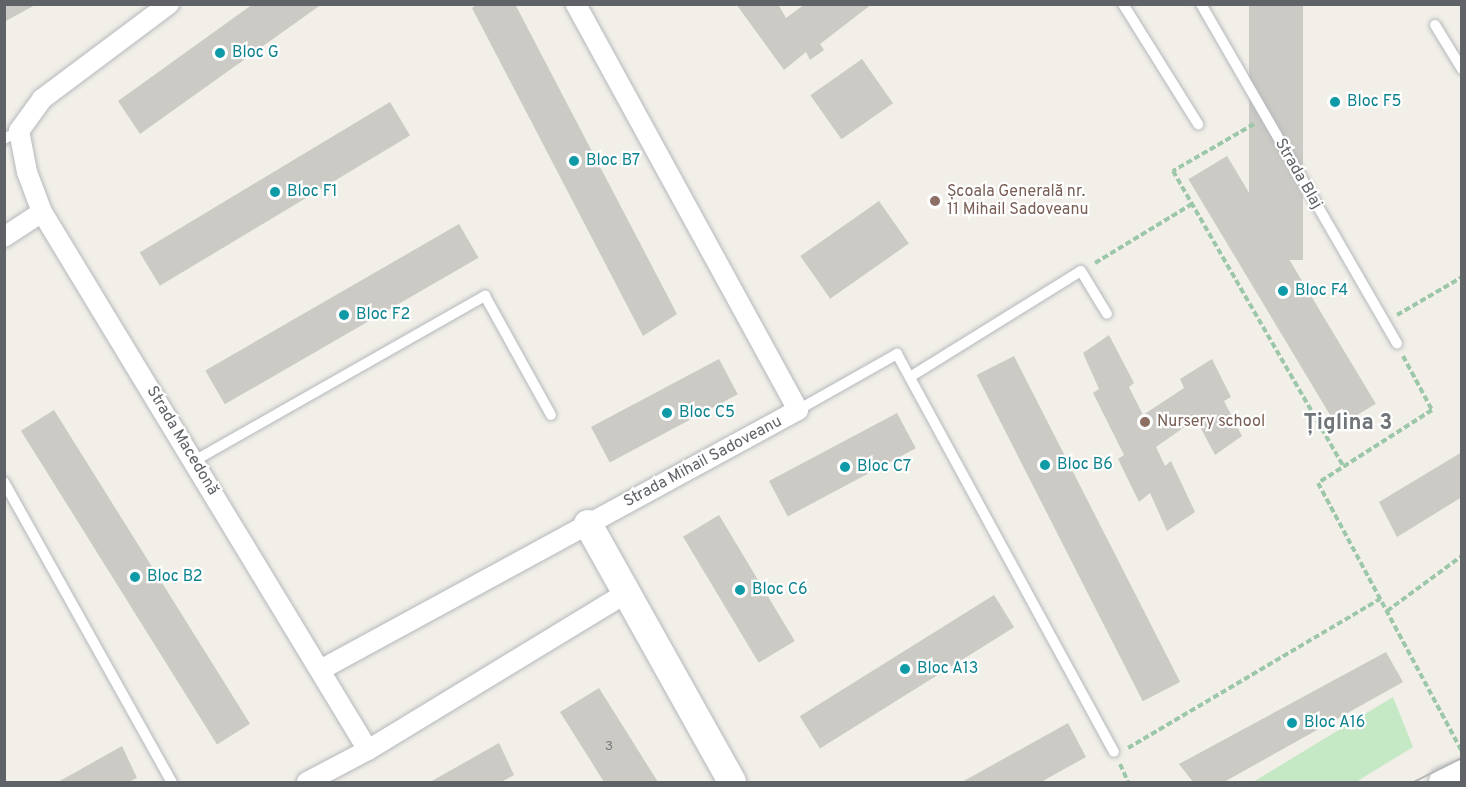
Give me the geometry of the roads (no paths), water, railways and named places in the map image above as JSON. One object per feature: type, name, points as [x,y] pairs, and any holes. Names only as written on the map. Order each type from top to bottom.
[{"type":"street","points":[[4,237],[42,212],[12,135],[42,99],[168,4]]},
{"type":"street","name":"Strada Mihail Sadoveanu","points":[[576,4],[798,410],[588,524]]},
{"type":"street","name":"Strada Macedonă","points":[[42,212],[322,669],[368,750]]},
{"type":"street","points":[[322,669],[588,524],[732,783]]},
{"type":"street","points":[[307,783],[368,750],[625,594]]},
{"type":"street","points":[[1443,783],[1461,774]]},
{"type":"lane","points":[[1123,4],[1198,124]]},
{"type":"lane","name":"Strada Blaj","points":[[1200,4],[1397,343]]},
{"type":"lane","points":[[1435,25],[1461,69]]},
{"type":"lane","points":[[910,377],[1081,271],[1107,314]]},
{"type":"lane","points":[[194,461],[485,296],[551,415]]},
{"type":"lane","points":[[798,410],[897,354],[1114,752]]},
{"type":"lane","points":[[4,482],[172,783]]},
{"type":"tram line","points":[[1414,782],[1462,758]]},
{"type":"place","name":"Bloc G","points":[[220,53]]},
{"type":"place","name":"Bloc F5","points":[[1335,102]]},
{"type":"place","name":"Bloc B7","points":[[574,161]]},
{"type":"place","name":"Bloc F1","points":[[275,192]]},
{"type":"place","name":"Școala Generală nr. 11 Mihail Sadoveanu","points":[[935,201]]},
{"type":"place","name":"Bloc F4","points":[[1283,291]]},
{"type":"place","name":"Bloc F2","points":[[344,315]]},
{"type":"place","name":"Bloc C5","points":[[667,413]]},
{"type":"place","name":"Nursery school","points":[[1145,422]]},
{"type":"place","name":"Bloc B6","points":[[1045,465]]},
{"type":"place","name":"Bloc C7","points":[[845,467]]},
{"type":"place","name":"Bloc B2","points":[[135,577]]},
{"type":"place","name":"Bloc C6","points":[[740,590]]},
{"type":"place","name":"Bloc A13","points":[[905,669]]},
{"type":"place","name":"Bloc A16","points":[[1292,723]]},
{"type":"district","name":"Țiglina 3","points":[[1348,424]]}]
